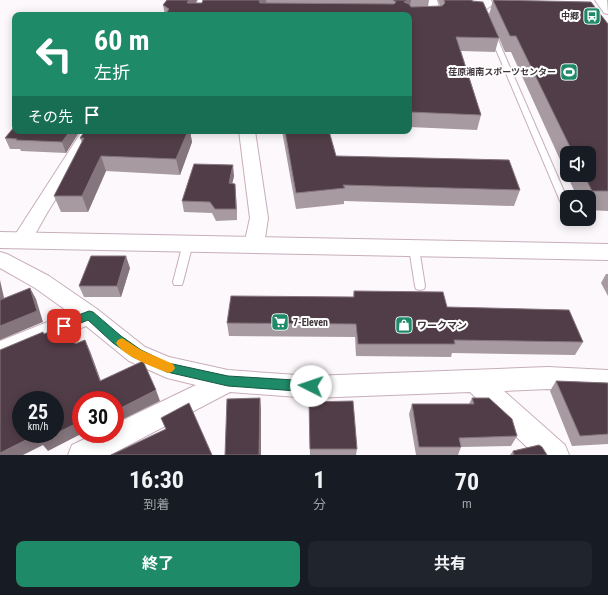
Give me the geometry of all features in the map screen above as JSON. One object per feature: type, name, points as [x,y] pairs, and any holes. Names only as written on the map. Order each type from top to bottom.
[{"type":"street","points":[[197,12],[202,0]]},
{"type":"street","points":[[412,16],[435,16],[432,0]]},
{"type":"street","points":[[601,0],[608,10]]},
{"type":"street","points":[[11,240],[38,212],[88,134]]},
{"type":"street","points":[[247,134],[259,218],[254,245]]},
{"type":"street","points":[[11,240],[608,252]]},
{"type":"street","points":[[0,259],[42,282],[89,315],[117,340],[137,354],[167,367],[228,381],[311,386],[548,378],[608,381]]},
{"type":"street","points":[[0,352],[89,315]]},
{"type":"street","points":[[82,455],[228,381]]},
{"type":"street","points":[[475,381],[555,455]]},
{"type":"lane","points":[[498,2],[497,5],[484,14],[560,192]]},
{"type":"lane","points":[[178,282],[188,243]]},
{"type":"lane","points":[[414,248],[420,286]]},
{"type":"building","points":[[167,0],[189,0],[187,3],[202,3],[203,0],[260,0],[260,3],[394,4],[396,2],[393,0],[408,0],[404,2],[409,4],[411,7],[442,6],[445,3],[444,0],[472,0],[483,2],[499,38],[456,37],[481,115],[412,112],[412,12],[167,12],[169,9],[163,5]]},
{"type":"building","points":[[493,0],[591,2],[608,24],[608,191],[592,190],[588,182],[596,182],[596,146],[570,146],[516,36],[510,36]]},
{"type":"building","points":[[12,130],[12,134],[68,134],[62,142],[16,140],[17,139],[5,138]]},
{"type":"building","points":[[83,134],[187,134],[176,159],[101,156],[82,196],[54,196],[84,138],[80,138]]},
{"type":"building","points":[[286,134],[330,134],[336,156],[509,160],[520,190],[343,185],[345,188],[296,193]]},
{"type":"building","points":[[194,164],[233,165],[229,183],[235,184],[236,209],[215,209],[210,202],[182,201]]},
{"type":"building","points":[[91,256],[126,256],[117,286],[79,286]]},
{"type":"building","points":[[30,288],[37,311],[0,326],[0,300]]},
{"type":"building","points":[[354,291],[443,292],[447,307],[569,310],[583,342],[454,340],[455,344],[358,344],[356,324],[227,323],[231,296],[354,297]]},
{"type":"building","points":[[67,324],[75,344],[85,340],[100,381],[143,361],[156,390],[124,406],[124,391],[72,391],[72,426],[64,430],[64,391],[12,391],[12,443],[20,443],[0,453],[0,350],[43,332],[44,334]]},
{"type":"building","points":[[556,381],[608,383],[608,434],[580,436]]},
{"type":"building","points":[[260,398],[259,455],[225,455],[227,399]]},
{"type":"building","points":[[472,398],[489,398],[512,419],[517,436],[459,438],[461,447],[419,447],[412,404],[474,404]]},
{"type":"building","points":[[353,401],[357,449],[310,449],[309,402]]},
{"type":"building","points":[[189,403],[212,455],[111,455],[166,429],[161,418]]},
{"type":"building","points":[[539,445],[547,455],[514,455],[513,451]]},
{"type":"slow traffic","points":[[122,343],[137,354],[169,368]]},
{"type":"place","name":"中郷","points":[[592,16]]},
{"type":"place","name":"荏原湘南スポーツセンター","points":[[569,72]]},
{"type":"place","name":"7-Eleven","points":[[280,322]]},
{"type":"place","name":"ワークマン","points":[[404,325]]},
{"type":"route","points":[[64,326],[89,315],[117,340],[137,354],[167,367],[228,381],[311,386]]}]
